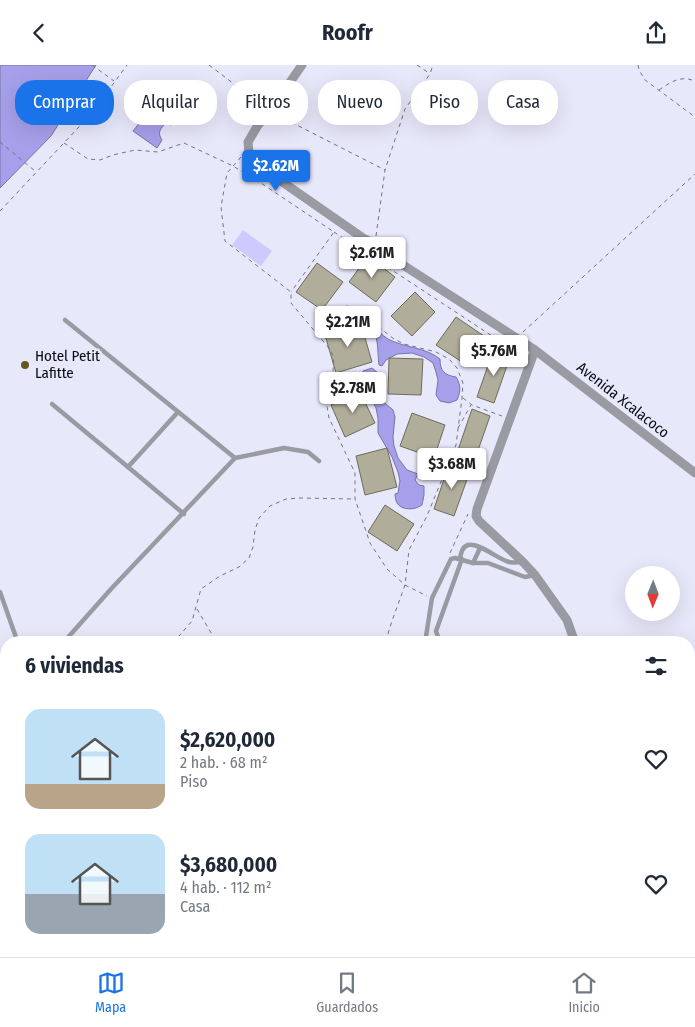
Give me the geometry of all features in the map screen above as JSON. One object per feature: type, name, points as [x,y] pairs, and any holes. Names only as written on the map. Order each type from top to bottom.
[{"type":"street","points":[[292,80],[302,65]]},
{"type":"street","points":[[249,153],[248,142],[258,125]]},
{"type":"street","name":"Avenida Xcalacoco","points":[[249,153],[256,163],[363,239],[375,244],[403,265],[535,349],[695,473]]},
{"type":"street","points":[[535,349],[476,509],[476,516],[534,575],[567,619],[573,636]]},
{"type":"lane","points":[[65,320],[235,458]]},
{"type":"lane","points":[[52,404],[184,513]]},
{"type":"lane","points":[[128,467],[178,412]]},
{"type":"lane","points":[[69,636],[235,458],[284,448],[308,452],[319,461]]},
{"type":"lane","points":[[438,636],[436,631],[463,549],[466,546],[471,545],[480,548],[510,562],[523,562]]},
{"type":"lane","points":[[473,563],[480,548]]},
{"type":"lane","points":[[426,636],[432,599],[451,559],[461,559],[473,563],[488,563],[525,577],[534,575]]},
{"type":"lane","points":[[0,592],[16,636]]},
{"type":"path","points":[[92,65],[115,81]]},
{"type":"path","points":[[0,211],[92,113],[127,65]]},
{"type":"path","points":[[209,65],[229,80]]},
{"type":"path","points":[[417,65],[430,74]]},
{"type":"path","points":[[375,244],[385,170],[404,109],[430,74],[433,65]]},
{"type":"path","points":[[638,65],[645,81],[695,117]]},
{"type":"path","points":[[658,90],[674,80],[695,81]]},
{"type":"path","points":[[297,125],[385,170]]},
{"type":"path","points":[[0,142],[36,171]]},
{"type":"path","points":[[64,143],[88,159],[100,160],[113,155],[135,151],[158,152],[184,143],[233,166],[520,355],[523,360]]},
{"type":"path","points":[[249,153],[240,157],[227,173],[222,207],[225,241],[291,292]]},
{"type":"path","points":[[517,337],[695,174]]},
{"type":"path","points":[[334,232],[291,292],[292,303],[334,357],[333,371],[326,401],[329,417],[355,473],[355,499],[370,543],[387,569],[405,585],[430,597]]},
{"type":"path","points":[[346,306],[358,308],[367,313],[380,328],[394,339],[404,344],[436,352],[449,359],[457,368],[463,383],[456,445],[427,517],[409,550],[405,585],[387,636]]},
{"type":"path","points":[[462,397],[472,405],[504,417]]},
{"type":"path","points":[[458,428],[472,405]]},
{"type":"path","points":[[179,636],[192,621],[201,589],[220,576],[239,567],[249,558],[260,518],[270,506],[286,499],[355,499]]},
{"type":"path","points":[[449,555],[468,513]]},
{"type":"path","points":[[196,607],[213,636]]},
{"type":"shaded area","points":[[0,65],[96,65],[86,80],[15,80],[15,125],[58,125],[51,136],[0,188]]},
{"type":"shaded area","points":[[138,125],[164,125],[160,130],[162,140],[157,148],[133,131]]},
{"type":"shaded area","points":[[243,230],[272,251],[261,266],[232,245]]},
{"type":"shaded area","points":[[356,309],[388,339],[428,352],[440,359],[444,372],[456,377],[460,385],[457,400],[449,403],[440,401],[436,395],[438,380],[433,363],[424,357],[412,353],[397,354],[386,360],[382,366],[379,365],[377,341],[370,326],[365,323],[353,327],[345,320],[345,314]]},
{"type":"shaded area","points":[[372,368],[378,373],[376,393],[393,410],[395,417],[393,437],[398,458],[407,470],[418,474],[415,480],[419,485],[424,486],[422,505],[416,508],[409,509],[399,506],[396,501],[395,494],[398,493],[400,481],[398,472],[392,457],[378,433],[376,408],[366,388],[366,379],[361,377],[363,371]]},
{"type":"building","points":[[368,256],[395,277],[376,302],[349,282]]},
{"type":"building","points":[[317,263],[343,282],[322,310],[296,292]]},
{"type":"building","points":[[415,292],[435,312],[412,336],[391,316]]},
{"type":"building","points":[[456,317],[484,336],[465,364],[436,345]]},
{"type":"building","points":[[361,324],[372,362],[336,373],[325,335]]},
{"type":"building","points":[[493,351],[510,357],[494,403],[477,397]]},
{"type":"building","points":[[389,358],[423,359],[421,395],[388,394]]},
{"type":"building","points":[[360,392],[375,423],[345,437],[331,405]]},
{"type":"building","points":[[472,409],[490,416],[475,459],[457,453]]},
{"type":"building","points":[[412,413],[445,425],[434,458],[400,446]]},
{"type":"building","points":[[387,448],[397,487],[365,495],[356,456]]},
{"type":"building","points":[[449,464],[470,471],[454,516],[434,509]]},
{"type":"building","points":[[385,505],[414,524],[397,551],[368,532]]},
{"type":"place","name":"Hotel Petit Lafitte","points":[[25,365]]}]
